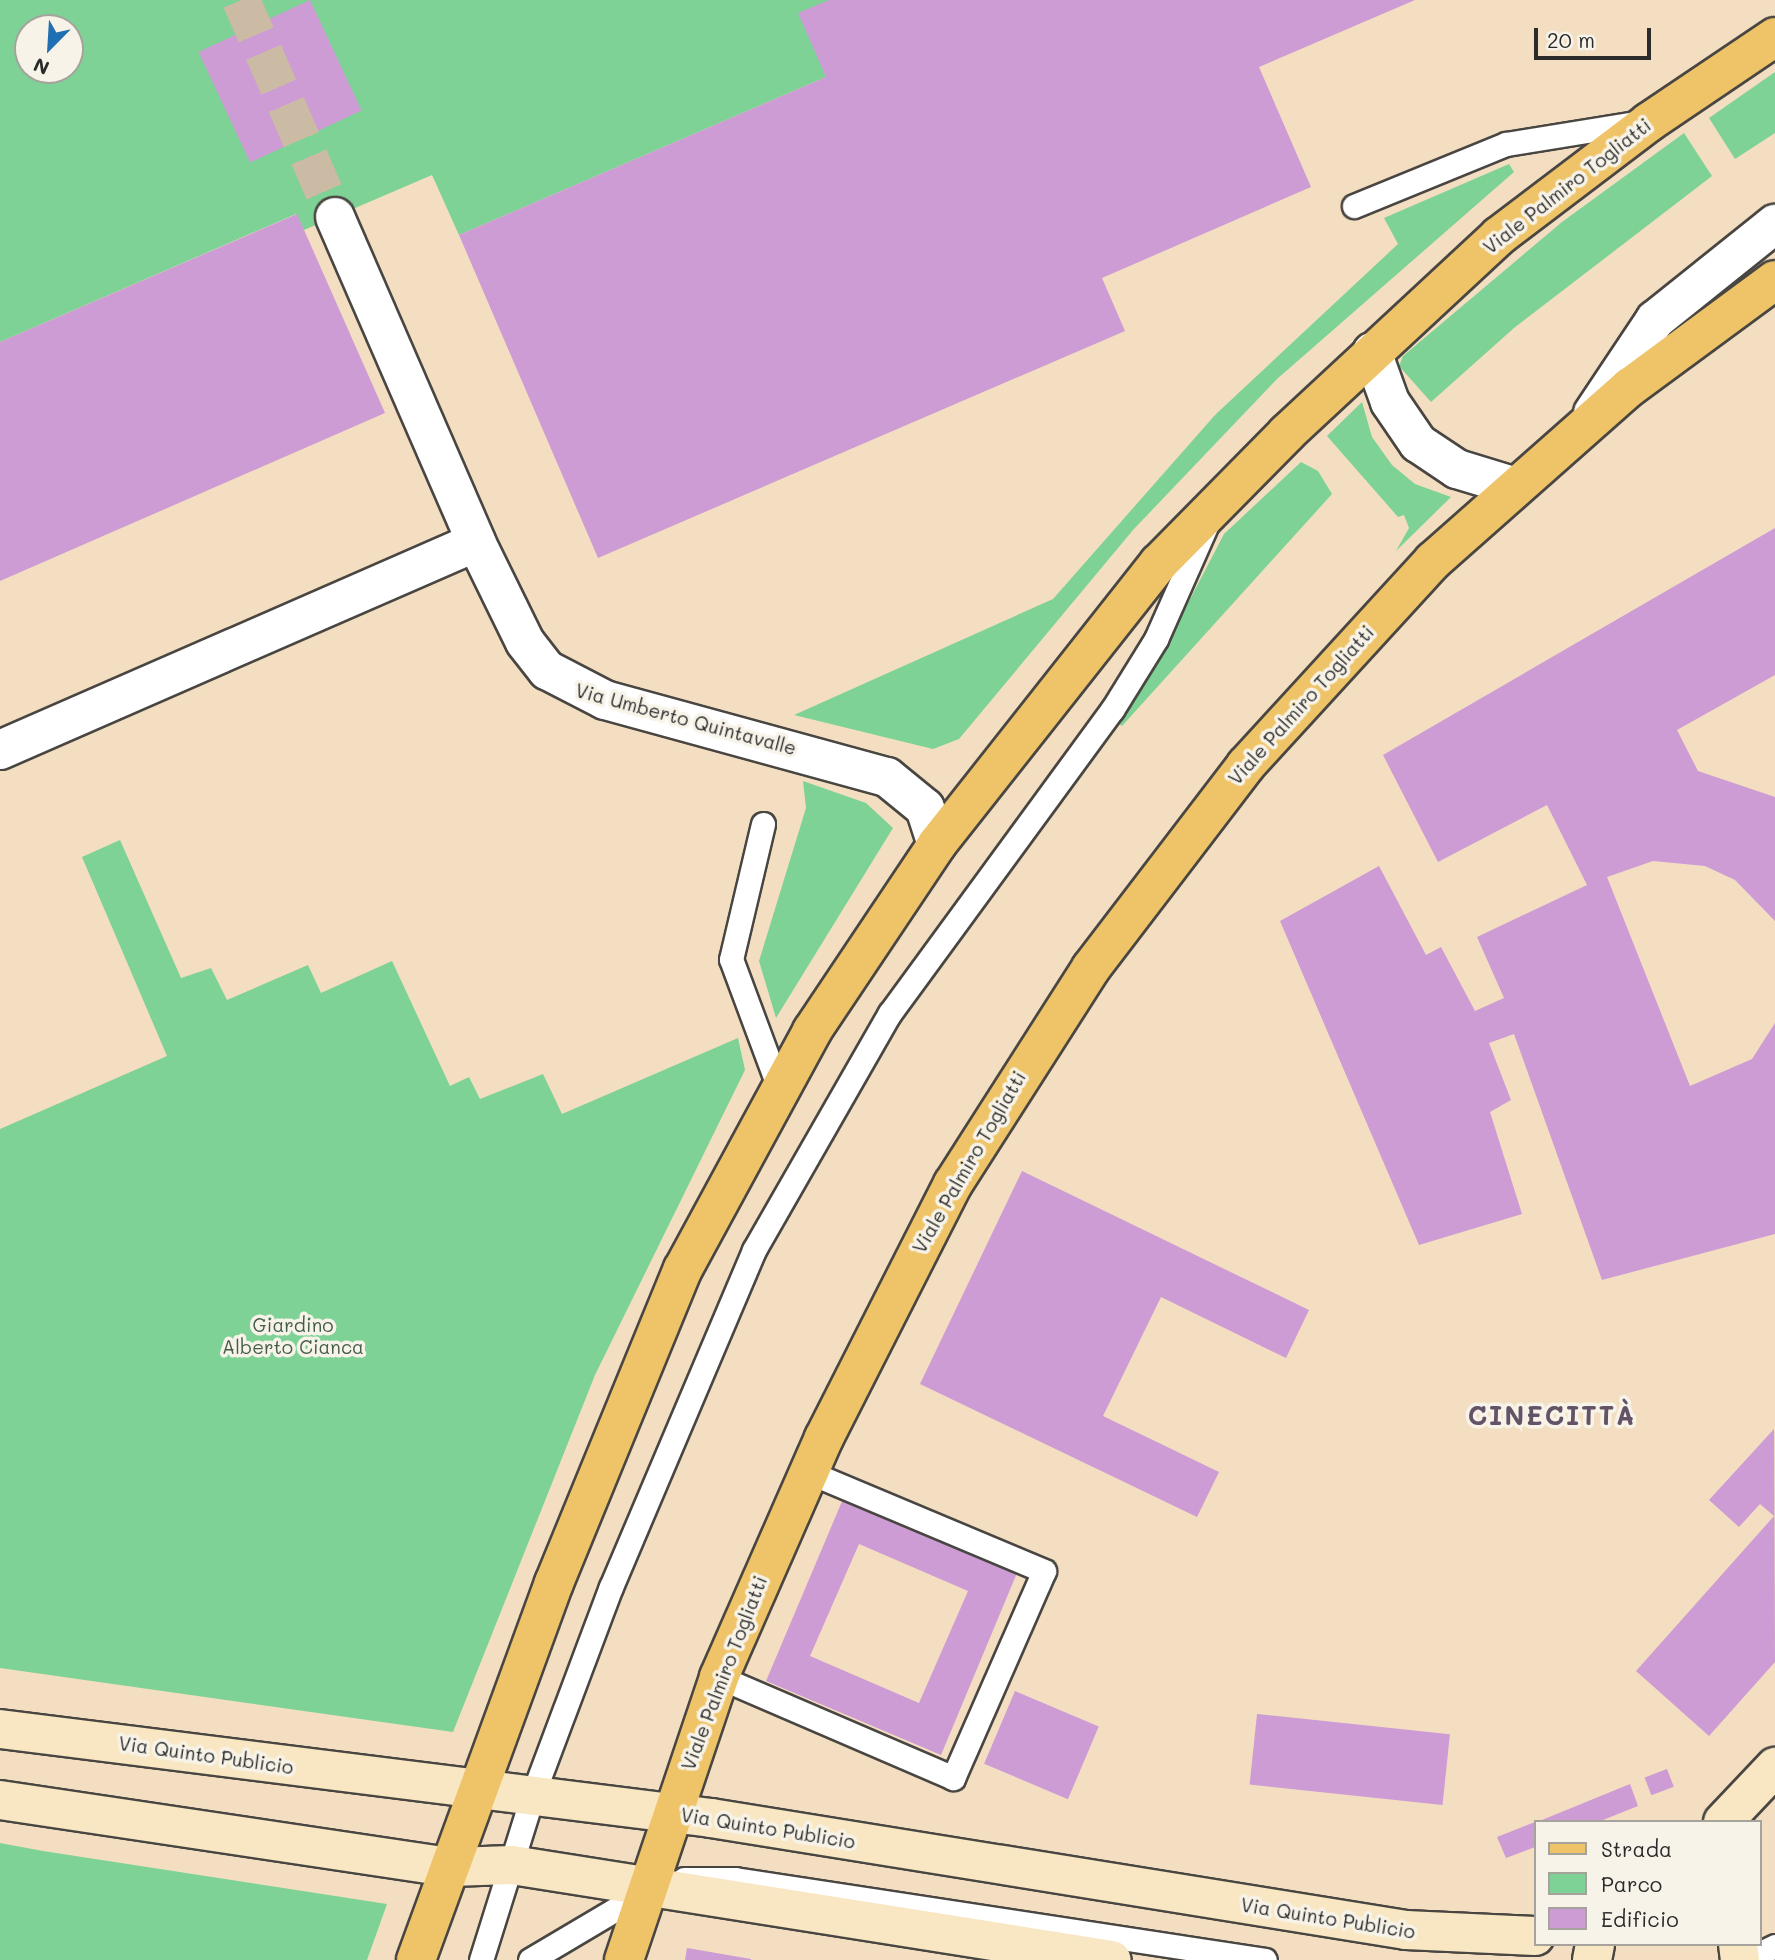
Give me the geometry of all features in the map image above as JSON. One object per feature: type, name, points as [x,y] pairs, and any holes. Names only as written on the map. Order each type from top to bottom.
[{"type":"main road","name":"Viale Palmiro Togliatti","points":[[416,1960],[475,1791],[662,1316],[779,1088],[937,844],[1090,645],[1216,501],[1372,352],[1499,236],[1648,122],[1775,37]]},
{"type":"main road","name":"Viale Palmiro Togliatti","points":[[624,1960],[671,1813],[719,1677],[809,1472],[953,1184],[1125,919],[1325,674],[1513,486],[1586,424],[1775,280]]},
{"type":"street","name":"Via Umberto Quintavalle","points":[[335,217],[476,542],[525,642],[564,684],[867,768],[925,808],[937,844]]},
{"type":"street","name":"Viale Palmiro Togliatti","points":[[1586,424],[1655,320],[1775,224]]},
{"type":"street","points":[[1372,352],[1390,402],[1418,443],[1457,469],[1513,486]]},
{"type":"street","points":[[0,750],[476,542]]},
{"type":"street","name":"Via Quinto Publicio","points":[[0,1729],[475,1791],[533,1794],[671,1813],[1406,1930],[1534,1936]]},
{"type":"street","points":[[1725,1820],[1775,1767]]},
{"type":"street","points":[[0,1800],[449,1867],[512,1865],[648,1890],[1112,1960]]},
{"type":"lane","points":[[1354,206],[1506,144],[1648,122]]},
{"type":"lane","name":"Viale Palmiro Togliatti","points":[[481,1960],[533,1794],[684,1406],[792,1176],[924,962],[1119,699],[1168,614],[1216,501]]},
{"type":"lane","points":[[763,824],[731,959],[779,1088]]},
{"type":"lane","points":[[719,1677],[953,1778],[1044,1571],[809,1472]]},
{"type":"lane","points":[[530,1960],[648,1890],[691,1877],[735,1880],[1265,1960]]},
{"type":"lane","points":[[1746,1960],[1775,1946]]},
{"type":"green space","points":[[0,0],[829,0],[826,77],[459,235],[432,175],[304,230],[296,214],[0,342]]},
{"type":"green space","points":[[1775,72],[1775,133],[1735,159],[1709,118]]},
{"type":"green space","points":[[1684,133],[1712,176],[1514,328],[1431,402],[1399,366],[1403,356],[1562,222]]},
{"type":"green space","points":[[1509,164],[1514,172],[1277,379],[1133,530],[959,739],[933,749],[794,715],[1053,599],[1215,415],[1398,244],[1384,218]]},
{"type":"green space","points":[[1362,402],[1372,437],[1392,465],[1415,484],[1451,497],[1396,551],[1409,528],[1404,515],[1398,517],[1327,436]]},
{"type":"green space","points":[[1301,462],[1318,471],[1332,494],[1122,726],[1118,723],[1151,674],[1224,534]]},
{"type":"green space","points":[[803,781],[866,803],[893,828],[776,1018],[759,961],[806,808]]},
{"type":"green space","name":"Giardino Alberto Cianca","points":[[120,840],[181,978],[211,968],[227,1000],[308,965],[321,993],[392,961],[450,1086],[469,1077],[480,1099],[543,1074],[562,1114],[738,1038],[745,1070],[595,1375],[453,1732],[0,1668],[0,1129],[167,1056],[82,857]]},
{"type":"green space","points":[[0,1843],[387,1904],[367,1960],[0,1960]]},
{"type":"building","points":[[310,0],[362,111],[250,163],[199,52]]},
{"type":"building","points":[[829,0],[1415,0],[1259,67],[1311,187],[1102,278],[1125,331],[598,558],[459,235],[826,77],[798,13]]},
{"type":"building","points":[[297,214],[385,413],[0,581],[0,342]]},
{"type":"building","points":[[1775,528],[1775,675],[1677,730],[1698,771],[1775,797],[1775,921],[1735,880],[1705,866],[1653,861],[1607,877],[1690,1086],[1752,1059],[1775,1023],[1775,1234],[1602,1280],[1514,1034],[1489,1043],[1511,1100],[1490,1112],[1522,1214],[1419,1245],[1280,921],[1379,866],[1426,955],[1441,947],[1475,1011],[1504,998],[1477,937],[1587,885],[1547,805],[1438,862],[1383,755]]},
{"type":"building","points":[[1022,1171],[1309,1310],[1286,1358],[1161,1297],[1103,1416],[1219,1472],[1197,1517],[920,1384]]},
{"type":"building","points":[[1774,1429],[1775,1662],[1709,1736],[1636,1671],[1774,1516],[1760,1504],[1739,1527],[1709,1500]]},
{"type":"building","points":[[843,1499],[1017,1573],[941,1755],[766,1681]],"holes":[[[859,1544],[968,1591],[919,1703],[810,1656]]]},
{"type":"building","points":[[1015,1691],[1099,1727],[1068,1799],[984,1764]]},
{"type":"building","points":[[1257,1714],[1450,1734],[1443,1805],[1250,1785]]},
{"type":"building","points":[[1667,1769],[1674,1787],[1651,1795],[1645,1778]]},
{"type":"building","points":[[1630,1784],[1638,1806],[1603,1820],[1542,1820]]},
{"type":"building","points":[[1534,1822],[1534,1847],[1506,1858],[1497,1837]]},
{"type":"building","points":[[687,1948],[751,1959],[751,1960],[685,1960]]},
{"type":"tunnel","points":[[241,0],[335,217]]},
{"type":"district","name":"CINECITTÀ","points":[[1552,1416]]}]
